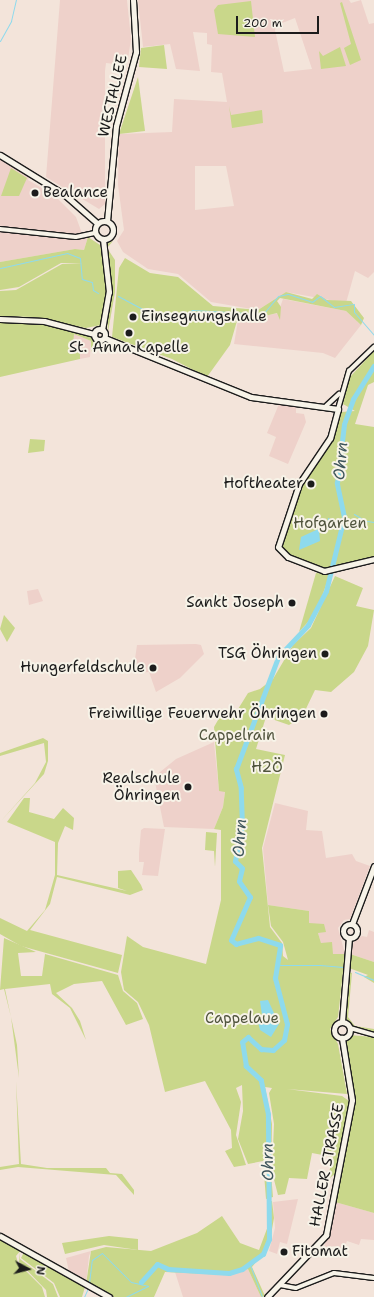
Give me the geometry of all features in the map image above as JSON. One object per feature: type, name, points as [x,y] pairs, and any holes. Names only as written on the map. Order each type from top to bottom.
[{"type":"main road","name":"WESTALLEE","points":[[106,221],[116,126],[136,52],[133,0]]},
{"type":"main road","points":[[0,155],[65,195],[97,223]]},
{"type":"main road","points":[[97,223],[106,221],[112,226],[113,233],[103,240]]},
{"type":"main road","points":[[97,223],[95,233],[103,240],[109,292],[102,330],[104,338]]},
{"type":"main road","points":[[0,319],[50,322],[94,334],[98,340],[104,338],[248,397],[338,409],[330,438],[296,490],[279,537],[280,552],[327,572],[334,571],[366,559],[374,560]]},
{"type":"main road","points":[[94,334],[102,330]]},
{"type":"main road","points":[[342,1038],[349,1031],[342,1021],[349,938],[343,930],[352,924],[374,866]]},
{"type":"main road","points":[[349,938],[357,932],[352,924]]},
{"type":"main road","name":"HALLER STRASSE","points":[[267,1297],[326,1235],[352,1105],[342,1038],[334,1030],[342,1021]]},
{"type":"main road","points":[[0,1236],[92,1289],[109,1297]]},
{"type":"street","points":[[0,228],[76,237],[95,233]]},
{"type":"street","points":[[323,406],[332,404],[341,390],[349,371],[374,347]]},
{"type":"street","points":[[338,409],[341,390]]},
{"type":"street","points":[[349,1031],[374,1035]]},
{"type":"street","points":[[280,1285],[296,1288],[334,1273],[374,1278]]},
{"type":"shaded area","points":[[60,0],[127,0],[131,39],[128,59],[125,65],[106,63],[105,204],[99,209],[46,177]]},
{"type":"shaded area","points":[[138,0],[349,0],[351,3],[361,0],[369,24],[374,23],[374,272],[368,278],[355,271],[346,303],[286,292],[258,310],[211,302],[178,274],[148,269],[123,252],[117,241],[124,230],[118,185],[119,134],[172,132],[174,99],[227,102],[222,73],[211,72],[212,45],[207,44],[207,33],[193,32],[200,71],[176,69],[170,44],[143,47]],"holes":[[[295,18],[312,69],[284,72],[275,30],[277,25]],[[195,166],[226,166],[234,206],[195,210]]]},
{"type":"shaded area","points":[[0,159],[29,176],[28,180],[54,195],[76,217],[84,239],[88,237],[84,250],[75,249],[0,262]]},
{"type":"shaded area","points":[[283,299],[346,311],[361,325],[335,358],[323,353],[234,344],[239,314],[261,317],[278,313]]},
{"type":"shaded area","points":[[74,334],[91,341],[90,357],[80,359],[80,348],[73,349]]},
{"type":"shaded area","points":[[279,404],[296,406],[296,413],[304,414],[306,422],[288,464],[269,456],[276,437],[267,433]]},
{"type":"shaded area","points":[[38,589],[43,601],[29,605],[27,591]]},
{"type":"shaded area","name":"Hungerfeldschule","points":[[137,645],[201,645],[204,654],[180,678],[156,692],[149,672],[133,673]]},
{"type":"shaded area","name":"Realschule Öhringen","points":[[214,742],[219,791],[225,791],[223,807],[214,829],[164,827],[154,777],[176,759]]},
{"type":"shaded area","points":[[275,803],[308,811],[306,830],[322,831],[326,858],[352,854],[356,861],[370,866],[350,919],[344,920],[338,928],[345,954],[332,954],[321,943],[318,933],[309,923],[309,911],[268,905],[263,848]]},
{"type":"shaded area","points":[[144,828],[165,829],[158,876],[142,875],[144,862],[139,862],[139,853],[141,830]]},
{"type":"shaded area","points":[[369,930],[374,932],[374,962],[350,954],[354,941],[362,936],[367,937]]},
{"type":"shaded area","points":[[298,1199],[287,1244],[280,1242],[277,1254],[269,1251],[275,1228],[273,1202]]},
{"type":"shaded area","points":[[335,1202],[374,1213],[374,1240],[361,1239],[359,1245],[347,1241],[341,1256],[324,1248]]},
{"type":"shaded area","points":[[91,1251],[89,1256],[86,1284],[70,1276],[66,1258]]},
{"type":"shaded area","points":[[248,1269],[261,1297],[183,1297],[175,1272],[227,1275]]},
{"type":"green space","points":[[251,1],[255,37],[218,34],[214,10],[218,5]]},
{"type":"green space","points":[[342,2],[361,60],[350,65],[344,48],[351,44],[340,3]]},
{"type":"green space","points":[[164,45],[167,69],[139,67],[141,48]]},
{"type":"green space","points":[[340,47],[346,66],[321,69],[319,51],[323,56]]},
{"type":"green space","points":[[138,77],[145,131],[119,134]]},
{"type":"green space","points":[[229,106],[231,115],[262,110],[263,123],[232,128]]},
{"type":"green space","points":[[11,168],[27,178],[19,196],[1,196]]},
{"type":"green space","points":[[88,237],[100,245],[105,265],[107,289],[101,325],[86,328],[34,317],[0,316],[0,291],[16,290],[62,264],[83,263],[61,263],[19,287],[0,290],[0,262],[75,249],[84,250]]},
{"type":"green space","points":[[113,241],[107,248],[115,260],[115,292],[108,332],[104,245]]},
{"type":"green space","points":[[125,258],[150,273],[178,277],[213,306],[258,310],[286,292],[312,299],[317,294],[327,300],[351,301],[364,318],[361,325],[346,311],[280,298],[277,301],[281,307],[280,320],[277,313],[261,317],[239,314],[230,345],[207,377],[172,359],[112,337],[119,268]]},
{"type":"green space","points":[[0,320],[51,324],[90,335],[94,342],[91,352],[91,341],[74,334],[73,348],[80,348],[80,359],[0,377]]},
{"type":"green space","name":"Hofgarten","points":[[374,351],[374,382],[368,385],[355,424],[374,427],[374,559],[327,573],[314,570],[288,557],[278,544],[296,490],[332,440],[341,412],[355,411],[343,404],[349,378]]},
{"type":"green space","points":[[30,439],[45,440],[44,451],[28,453]]},
{"type":"green space","points":[[316,573],[330,574],[316,613],[299,632]]},
{"type":"green space","points":[[335,576],[363,588],[356,606],[374,610],[368,646],[354,672],[331,692],[315,690],[302,717],[289,725],[266,717],[256,749],[285,755],[262,848],[270,927],[282,943],[283,956],[288,960],[283,942],[271,926],[268,905],[309,911],[309,923],[324,924],[326,932],[318,933],[321,943],[332,942],[333,954],[345,954],[338,1017],[330,1029],[338,1044],[347,1094],[287,1089],[342,1096],[349,1101],[348,1112],[335,1174],[327,1180],[333,1157],[312,1153],[307,1179],[289,1178],[285,1194],[278,1195],[272,1172],[274,1124],[269,1093],[272,1088],[265,1087],[272,1124],[271,1173],[273,1197],[266,1199],[263,1161],[248,1164],[238,1139],[243,1111],[242,1085],[236,1088],[241,1102],[236,1135],[246,1165],[234,1167],[225,1151],[232,1148],[231,1130],[205,1081],[165,1092],[149,1025],[138,1002],[124,990],[121,972],[127,936],[143,947],[206,964],[221,900],[221,830],[214,829],[223,807],[225,792],[219,791],[214,727],[225,708],[235,714],[248,693],[260,689],[273,679],[293,645],[311,628]]},
{"type":"green space","points":[[4,615],[15,628],[7,642],[0,629]]},
{"type":"green space","points":[[43,738],[48,741],[48,761],[44,774],[0,822],[35,783],[46,762],[44,743],[0,756],[0,753]]},
{"type":"green space","points":[[24,798],[30,798],[29,812],[54,819],[63,808],[74,818],[73,830],[65,826],[58,843],[57,875],[127,891],[118,888],[118,871],[131,870],[141,885],[143,890],[130,895],[57,877],[50,904],[30,930],[122,955],[118,973],[21,946],[0,934],[0,918],[27,931],[45,910],[55,875],[55,842],[7,822]]},
{"type":"green space","points":[[206,832],[217,833],[215,867],[214,851],[205,850]]},
{"type":"green space","points":[[4,938],[36,952],[18,953],[21,976],[42,976],[45,954],[118,975],[123,991],[137,1003],[143,1019],[126,1025],[102,981],[74,984],[56,993],[72,1008],[80,1021],[86,1040],[70,1008],[52,994],[50,984],[5,989],[11,1017],[4,989],[0,990]]},
{"type":"green space","points":[[350,954],[374,962],[374,983],[364,977],[368,975],[349,968]]},
{"type":"green space","points":[[349,972],[352,973],[348,1017],[355,1026],[374,1029],[374,1033],[351,1027],[346,1021]]},
{"type":"green space","points":[[11,1017],[17,1045],[19,1078]]},
{"type":"green space","points":[[349,1035],[374,1037],[374,1213],[335,1202],[354,1101],[344,1043]]},
{"type":"green space","points":[[16,1081],[21,1164],[47,1168],[106,1168],[110,1173],[122,1174],[134,1190],[134,1195],[116,1175],[18,1167],[0,1170],[0,1167],[19,1164]]},
{"type":"green space","points":[[272,1201],[274,1218],[269,1246],[252,1267],[265,1296],[261,1297],[248,1269],[227,1275],[165,1272],[154,1297],[114,1297],[86,1284],[91,1251],[106,1247],[151,1251],[197,1233],[222,1216],[240,1243],[259,1250],[268,1226],[267,1202]]},
{"type":"green space","points":[[109,1236],[138,1239],[138,1250],[104,1245],[65,1254],[62,1243]]},
{"type":"green space","points":[[0,1238],[21,1250],[16,1256],[18,1263],[42,1287],[45,1297],[0,1297]]},
{"type":"green space","points":[[20,1252],[20,1259],[53,1284],[58,1297],[47,1297],[46,1290],[19,1262]]},
{"type":"green space","points":[[24,1252],[85,1287],[82,1297],[60,1297],[54,1283],[21,1258]]},
{"type":"water","points":[[328,518],[334,520],[327,525]]},
{"type":"water","points":[[325,526],[319,530],[320,541],[299,550],[301,537]]},
{"type":"water","points":[[268,1000],[279,1024],[271,1037],[260,1030],[258,1022],[262,1015],[260,1001]]},
{"type":"waterway","points":[[0,41],[11,21],[16,0]]},
{"type":"waterway","points":[[0,268],[67,253],[80,258],[82,279],[92,282],[93,290],[98,293]]},
{"type":"waterway","points":[[185,317],[192,310],[263,314],[278,296],[288,294],[312,302],[320,296],[334,307],[354,304],[354,312],[374,335]]},
{"type":"waterway","points":[[118,296],[148,312]]},
{"type":"waterway","points":[[149,313],[171,321],[183,320]]},
{"type":"waterway","name":"Ohrn","points":[[141,1282],[157,1264],[168,1269],[229,1273],[242,1269],[263,1254],[269,1239],[268,1114],[261,1080],[246,1066],[242,1042],[248,1037],[261,1049],[273,1050],[284,1040],[287,1024],[275,978],[280,945],[258,938],[236,944],[231,940],[250,897],[239,881],[242,868],[235,861],[242,826],[241,788],[236,769],[278,657],[308,625],[326,591],[344,517],[337,483],[344,424],[353,399],[374,366]]},
{"type":"waterway","points":[[354,514],[364,520]]},
{"type":"waterway","points":[[367,521],[374,522]]},
{"type":"waterway","points":[[278,965],[320,965]]},
{"type":"waterway","points":[[320,965],[343,967]]},
{"type":"waterway","points":[[355,972],[374,980]]},
{"type":"waterway","name":"Ohrn","points":[[89,1283],[92,1260],[102,1253],[131,1282],[148,1286],[125,1297]]},
{"type":"waterway","points":[[250,1265],[262,1296]]},
{"type":"waterway","name":"Ohrn","points":[[84,1297],[88,1288]]},
{"type":"place","name":"Bealance","points":[[35,193]]},
{"type":"place","name":"Einsegnungshalle","points":[[133,317]]},
{"type":"place","name":"St. Anna Kapelle","points":[[129,333]]},
{"type":"place","name":"Hoftheater","points":[[311,484]]},
{"type":"place","name":"Sankt Joseph","points":[[292,603]]},
{"type":"place","name":"TSG Öhringen","points":[[325,654]]},
{"type":"place","name":"Hungerfeldschule","points":[[153,668]]},
{"type":"place","name":"Freiwillige Feuerwehr Öhringen","points":[[324,714]]},
{"type":"place","name":"Realschule Öhringen","points":[[188,787]]},
{"type":"place","name":"Fitomat","points":[[284,1252]]},
{"type":"park label","name":"Cappelrain","points":[[237,736]]},
{"type":"park label","name":"H2Ö","points":[[267,768]]},
{"type":"park label","name":"Cappelaue","points":[[242,1019]]}]
